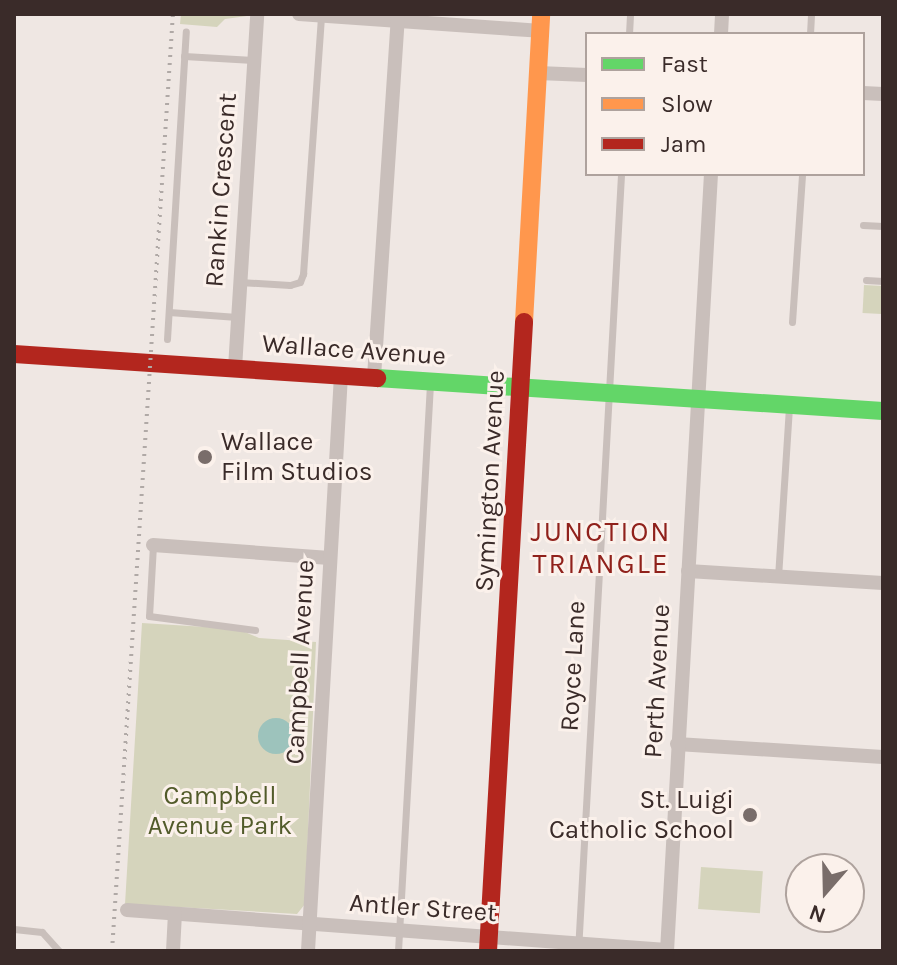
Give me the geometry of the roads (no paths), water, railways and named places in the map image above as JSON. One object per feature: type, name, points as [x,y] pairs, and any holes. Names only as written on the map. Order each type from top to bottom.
[{"type":"street","name":"Rankin Crescent","points":[[235,368],[257,14]]},
{"type":"street","points":[[299,14],[541,23]]},
{"type":"street","points":[[374,377],[398,18]]},
{"type":"street","name":"Symington Avenue","points":[[489,943],[541,23]]},
{"type":"street","points":[[538,73],[585,75]]},
{"type":"street","name":"Perth Avenue","points":[[667,951],[711,176]]},
{"type":"street","name":"Wallace Avenue","points":[[14,354],[883,411]]},
{"type":"street","name":"Campbell Avenue","points":[[308,951],[341,375]]},
{"type":"street","points":[[153,545],[330,558]]},
{"type":"street","points":[[688,571],[883,583]]},
{"type":"street","points":[[677,744],[883,757]]},
{"type":"street","name":"Antler Street","points":[[127,910],[399,930],[489,943],[667,951]]},
{"type":"street","points":[[173,951],[175,914]]},
{"type":"lane","points":[[239,282],[290,285],[300,282],[303,274],[321,16]]},
{"type":"lane","points":[[167,339],[186,32]]},
{"type":"lane","points":[[184,56],[253,60]]},
{"type":"lane","name":"Royce Lane","points":[[578,947],[621,176]]},
{"type":"lane","points":[[792,322],[802,176]]},
{"type":"lane","points":[[863,225],[883,226]]},
{"type":"lane","points":[[866,280],[883,281]]},
{"type":"lane","points":[[169,312],[237,317]]},
{"type":"lane","points":[[398,951],[430,381]]},
{"type":"lane","points":[[778,577],[789,404]]},
{"type":"lane","points":[[153,545],[149,616],[255,630]]},
{"type":"lane","points":[[14,929],[42,932],[59,951]]},
{"type":"water","points":[[276,718],[289,723],[294,736],[289,749],[276,754],[263,749],[258,736],[263,723]]},
{"type":"railway","points":[[112,951],[173,14]]},
{"type":"place","name":"Wallace Film Studios","points":[[205,457]]},
{"type":"place","name":"St. Luigi Catholic School","points":[[750,815]]},
{"type":"district","name":"JUNCTION TRIANGLE","points":[[601,548]]},
{"type":"park label","name":"Campbell Avenue Park","points":[[220,811]]}]
